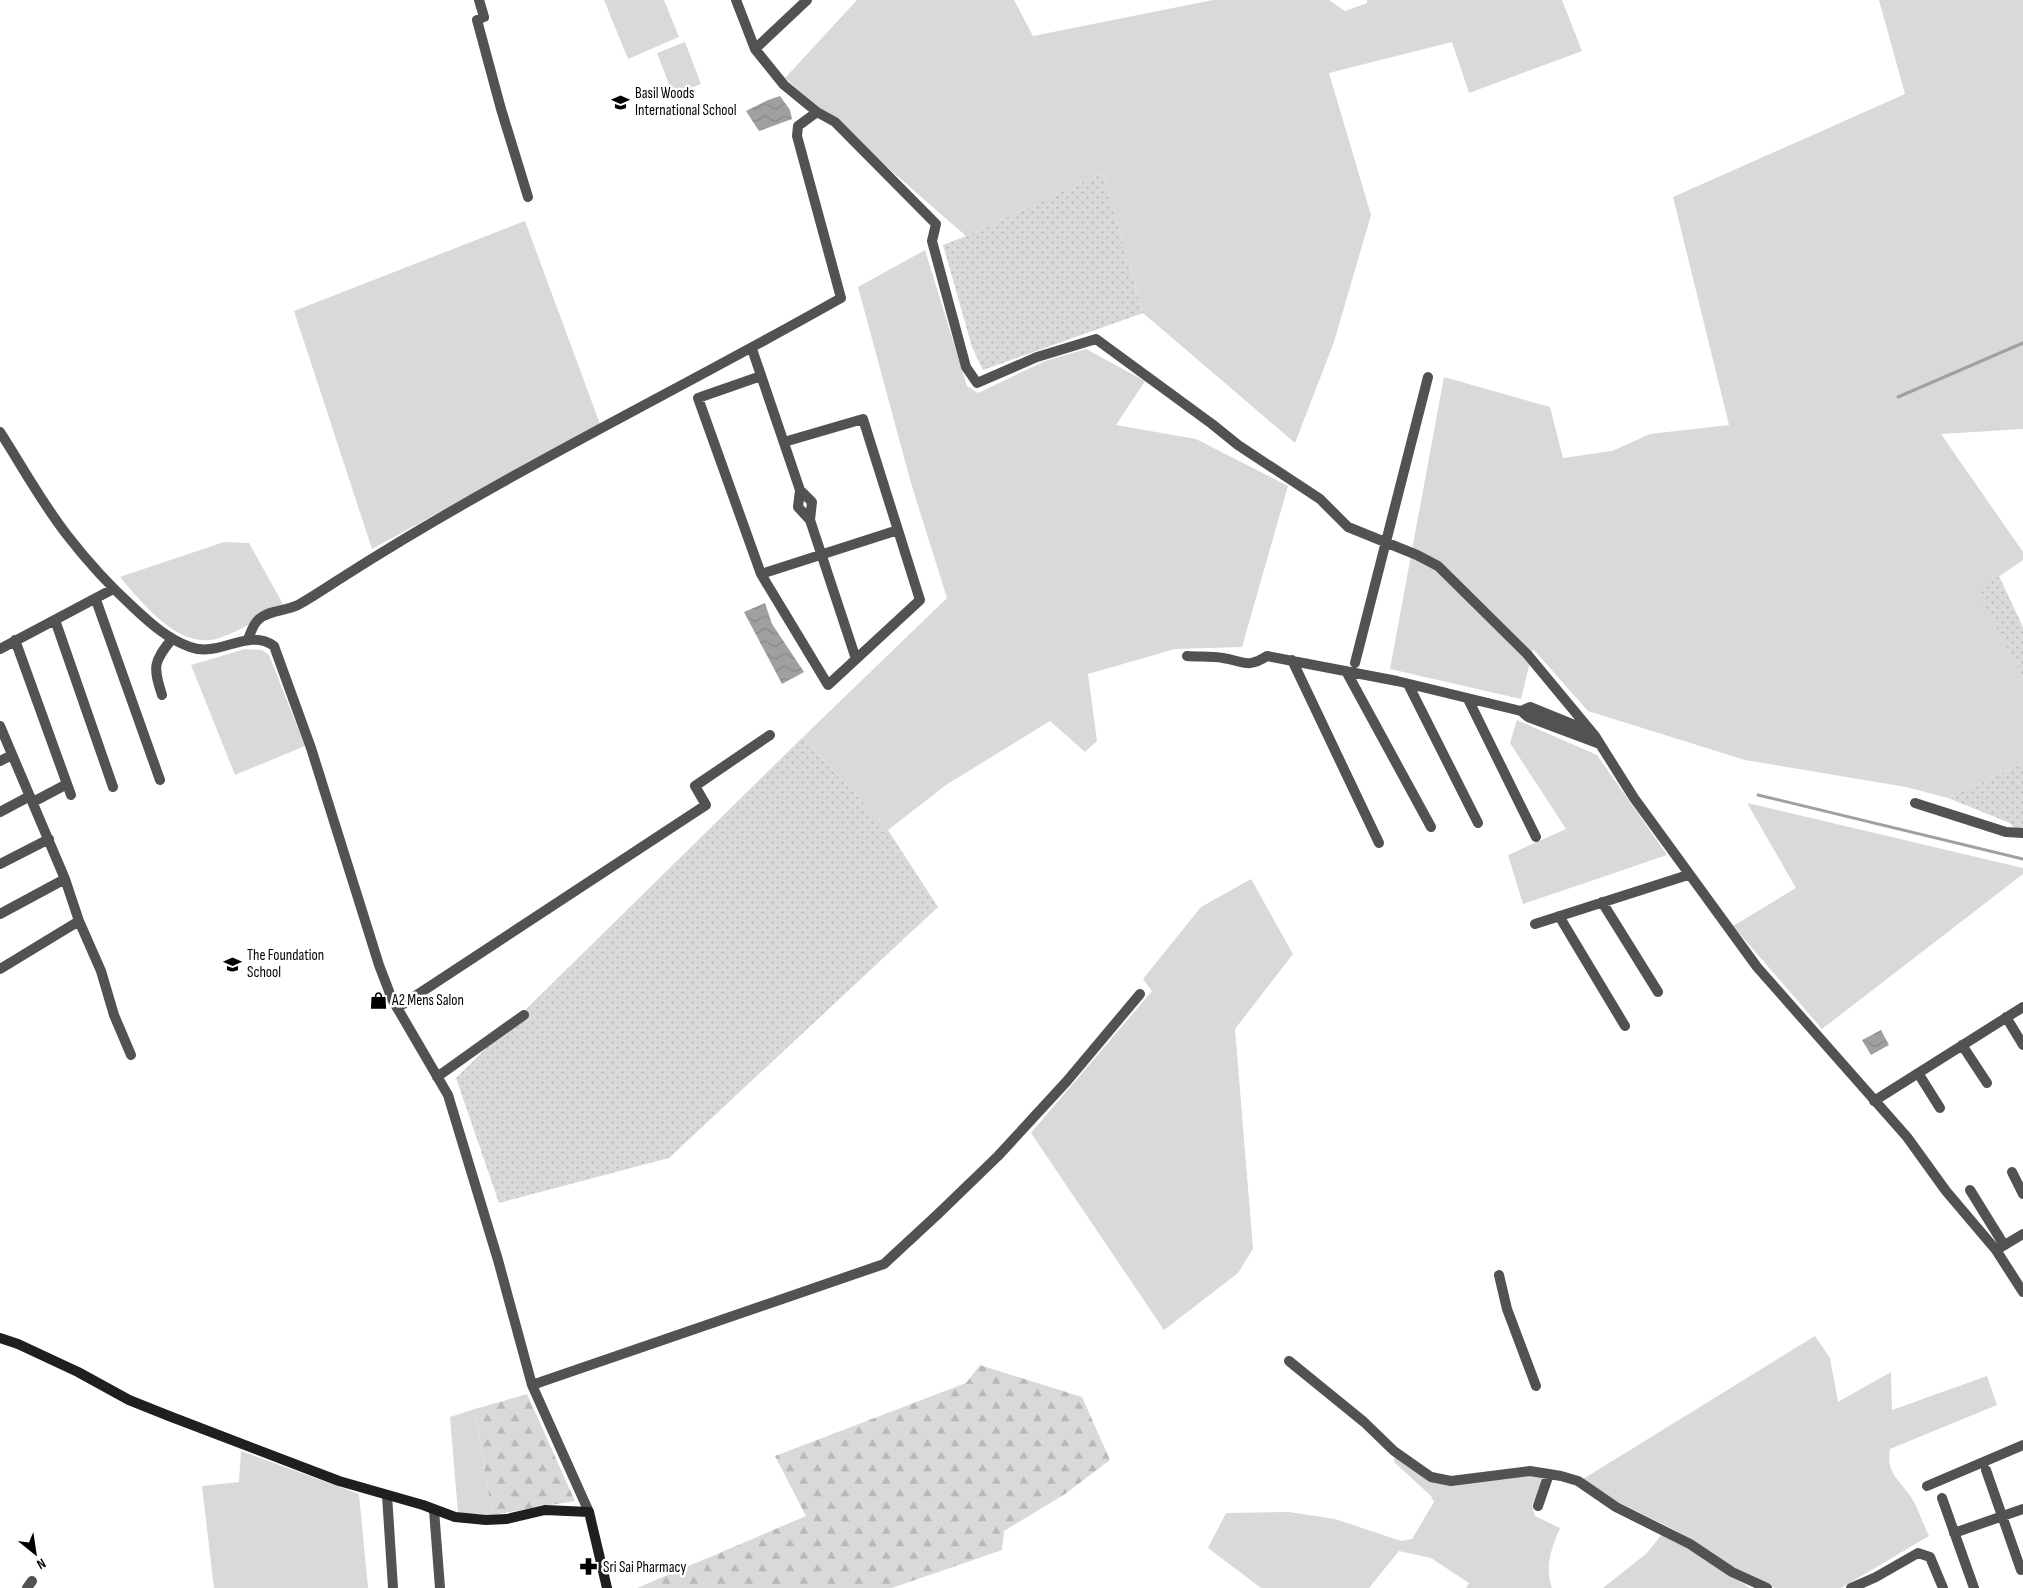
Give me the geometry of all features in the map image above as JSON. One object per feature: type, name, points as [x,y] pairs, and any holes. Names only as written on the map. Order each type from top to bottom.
[{"type":"street","points":[[479,0],[484,17],[477,20],[501,109],[528,197]]},
{"type":"street","points":[[736,0],[754,49],[784,85],[817,112],[835,122],[936,224],[932,241],[966,367],[977,383],[1037,357],[1096,339],[1238,445],[1320,499],[1348,527],[1417,555],[1438,566],[1527,654],[1600,744],[1634,798],[1757,966],[1907,1138],[1946,1191],[2000,1247]]},
{"type":"street","points":[[754,49],[807,0]]},
{"type":"street","points":[[248,639],[252,628],[259,619],[271,613],[296,606],[414,532],[679,385],[752,349],[841,298],[797,136],[798,126],[817,112]]},
{"type":"street","points":[[752,349],[800,490],[798,507],[810,520],[856,659]]},
{"type":"street","points":[[761,376],[698,398],[760,574],[828,685],[920,600],[863,419],[784,442]]},
{"type":"street","points":[[1355,662],[1384,542],[1428,377]]},
{"type":"street","points":[[0,432],[66,534],[113,589],[157,628],[192,648],[222,648],[248,639],[266,640],[274,646],[311,748],[379,965],[392,999],[448,1095],[498,1260],[532,1385],[589,1512],[607,1588]]},
{"type":"street","points":[[760,574],[898,530]]},
{"type":"street","points":[[0,649],[96,600],[113,589]]},
{"type":"street","points":[[96,600],[160,780]]},
{"type":"street","points":[[55,620],[113,787]]},
{"type":"street","points":[[162,695],[155,673],[156,665],[162,651],[172,638]]},
{"type":"street","points":[[15,640],[72,795]]},
{"type":"street","points":[[1187,656],[1222,658],[1241,664],[1250,664],[1267,656],[1408,684],[1521,711],[1528,717],[1600,744]]},
{"type":"street","points":[[1292,660],[1379,843]]},
{"type":"street","points":[[1346,671],[1431,828]]},
{"type":"street","points":[[1408,684],[1478,824]]},
{"type":"street","points":[[1468,699],[1536,837]]},
{"type":"street","points":[[1521,711],[1530,707],[1591,732]]},
{"type":"street","points":[[0,726],[65,879],[79,921],[101,972],[114,1015],[131,1055]]},
{"type":"street","points":[[397,1008],[706,805],[695,786],[770,735]]},
{"type":"street","points":[[0,761],[12,755]]},
{"type":"street","points":[[0,812],[67,784]]},
{"type":"street","points":[[1915,803],[2006,832],[2023,833]]},
{"type":"street","points":[[0,864],[49,839]]},
{"type":"street","points":[[1535,924],[1688,874]]},
{"type":"street","points":[[0,914],[65,879]]},
{"type":"street","points":[[1602,902],[1658,992]]},
{"type":"street","points":[[1559,916],[1624,1026]]},
{"type":"street","points":[[0,969],[79,921]]},
{"type":"street","points":[[532,1385],[884,1264],[998,1156],[1068,1081],[1140,994]]},
{"type":"street","points":[[1874,1101],[2023,1007]]},
{"type":"street","points":[[437,1078],[524,1015]]},
{"type":"street","points":[[2006,1017],[2023,1045]]},
{"type":"street","points":[[1962,1045],[1986,1083]]},
{"type":"street","points":[[1918,1073],[1940,1108]]},
{"type":"street","points":[[2012,1172],[2023,1194]]},
{"type":"street","points":[[1970,1190],[2023,1292]]},
{"type":"street","points":[[2000,1247],[2023,1234]]},
{"type":"street","points":[[1498,1275],[1507,1308],[1536,1386]]},
{"type":"street","points":[[0,1338],[18,1344],[78,1372],[129,1400],[339,1481],[455,1517],[486,1520],[507,1518],[545,1510],[589,1512]]},
{"type":"street","points":[[1290,1361],[1364,1422],[1394,1451],[1431,1478],[1451,1481],[1530,1471],[1578,1481],[1616,1507],[1690,1544],[1732,1572],[1767,1588]]},
{"type":"street","points":[[1927,1486],[2023,1445]]},
{"type":"street","points":[[1986,1470],[2021,1570]]},
{"type":"street","points":[[1538,1506],[1549,1474]]},
{"type":"street","points":[[387,1495],[394,1588]]},
{"type":"street","points":[[1942,1498],[1974,1588]]},
{"type":"street","points":[[1954,1532],[2023,1509]]},
{"type":"street","points":[[434,1510],[440,1588]]},
{"type":"street","points":[[1851,1588],[1876,1577],[1918,1553],[1930,1557],[1943,1588]]},
{"type":"green space","points":[[604,0],[664,0],[679,37],[628,59]]},
{"type":"green space","points":[[857,0],[1014,0],[1033,36],[1213,0],[1329,0],[1345,11],[1367,3],[1367,0],[1562,0],[1582,51],[1469,93],[1452,42],[1329,73],[1371,215],[1334,342],[1295,443],[1143,313],[1103,173],[966,236],[785,78]]},
{"type":"green space","points":[[1879,0],[2023,0],[2023,429],[1941,434],[2023,552],[2023,560],[1978,591],[2023,678],[2023,763],[1948,798],[1906,787],[1745,760],[1588,711],[1533,649],[1521,699],[1390,669],[1444,377],[1550,407],[1563,458],[1612,451],[1650,434],[1729,425],[1673,197],[1905,94]]},
{"type":"green space","points":[[685,42],[701,84],[673,95],[657,53]]},
{"type":"green space","points":[[1103,173],[1143,313],[983,370],[972,347],[943,245]]},
{"type":"green space","points":[[525,221],[600,424],[372,549],[294,311]]},
{"type":"green space","points":[[925,250],[967,386],[978,393],[1045,361],[1086,349],[1145,381],[1116,425],[1196,439],[1288,486],[1242,647],[1175,649],[1088,674],[1097,741],[1085,752],[1050,721],[946,785],[888,830],[803,737],[947,598],[911,483],[858,287]]},
{"type":"green space","points":[[224,542],[249,543],[283,604],[222,637],[207,640],[192,638],[178,632],[152,613],[120,577]]},
{"type":"green space","points":[[1999,576],[2023,627],[2023,678],[1977,591]]},
{"type":"green space","points":[[245,649],[262,650],[269,655],[305,746],[235,775],[191,665]]},
{"type":"green space","points":[[1517,720],[1597,755],[1667,855],[1523,904],[1508,855],[1566,829],[1510,743]]},
{"type":"green space","points":[[803,737],[888,830],[938,907],[669,1158],[499,1203],[456,1078]]},
{"type":"green space","points":[[2023,763],[2023,838],[2010,823],[1948,798]]},
{"type":"green space","points":[[1747,803],[2023,868],[2023,874],[1822,1029],[1733,926],[1796,888]]},
{"type":"green space","points":[[1251,879],[1293,954],[1235,1029],[1253,1249],[1238,1273],[1164,1330],[1031,1133],[1152,991],[1143,979],[1201,907]]},
{"type":"green space","points":[[1815,1336],[1830,1358],[1838,1402],[1891,1372],[1892,1410],[1987,1376],[1997,1405],[1890,1449],[1891,1470],[1914,1501],[1929,1536],[1841,1588],[1775,1588],[1731,1568],[1696,1542],[1618,1502],[1583,1479]]},
{"type":"green space","points":[[980,1365],[1082,1397],[1110,1460],[1065,1494],[1004,1531],[1002,1550],[892,1588],[637,1588],[806,1516],[775,1456],[966,1383]]},
{"type":"green space","points":[[527,1394],[575,1501],[492,1515],[475,1409]]},
{"type":"green space","points":[[475,1409],[492,1515],[458,1513],[450,1417]]},
{"type":"green space","points":[[241,1451],[359,1494],[368,1588],[214,1588],[202,1486],[239,1482]]},
{"type":"green space","points":[[1395,1455],[1435,1483],[1447,1485],[1519,1476],[1543,1476],[1543,1483],[1532,1505],[1535,1516],[1560,1528],[1550,1557],[1549,1572],[1552,1588],[1466,1588],[1469,1583],[1431,1558],[1399,1551],[1369,1588],[1261,1588],[1208,1548],[1226,1513],[1289,1512],[1335,1519],[1401,1541],[1412,1539],[1434,1502],[1431,1496],[1394,1462]]},
{"type":"green space","points":[[1662,1534],[1678,1541],[1750,1588],[1603,1588],[1647,1553]]},
{"type":"water","points":[[780,96],[790,110],[792,119],[759,131],[746,111]]},
{"type":"water","points":[[765,603],[772,624],[804,672],[782,684],[744,612]]},
{"type":"water","points":[[1881,1030],[1889,1045],[1871,1055],[1862,1040]]},
{"type":"waterway","points":[[1898,397],[2023,343]]},
{"type":"waterway","points":[[1758,795],[2023,859]]},
{"type":"place","name":"Basil Woods International School","points":[[621,102]]},
{"type":"place","name":"The Foundation School","points":[[233,964]]},
{"type":"place","name":"A2 Mens Salon","points":[[378,1000]]},
{"type":"place","name":"Sri Sai Pharmacy","points":[[589,1567]]}]
